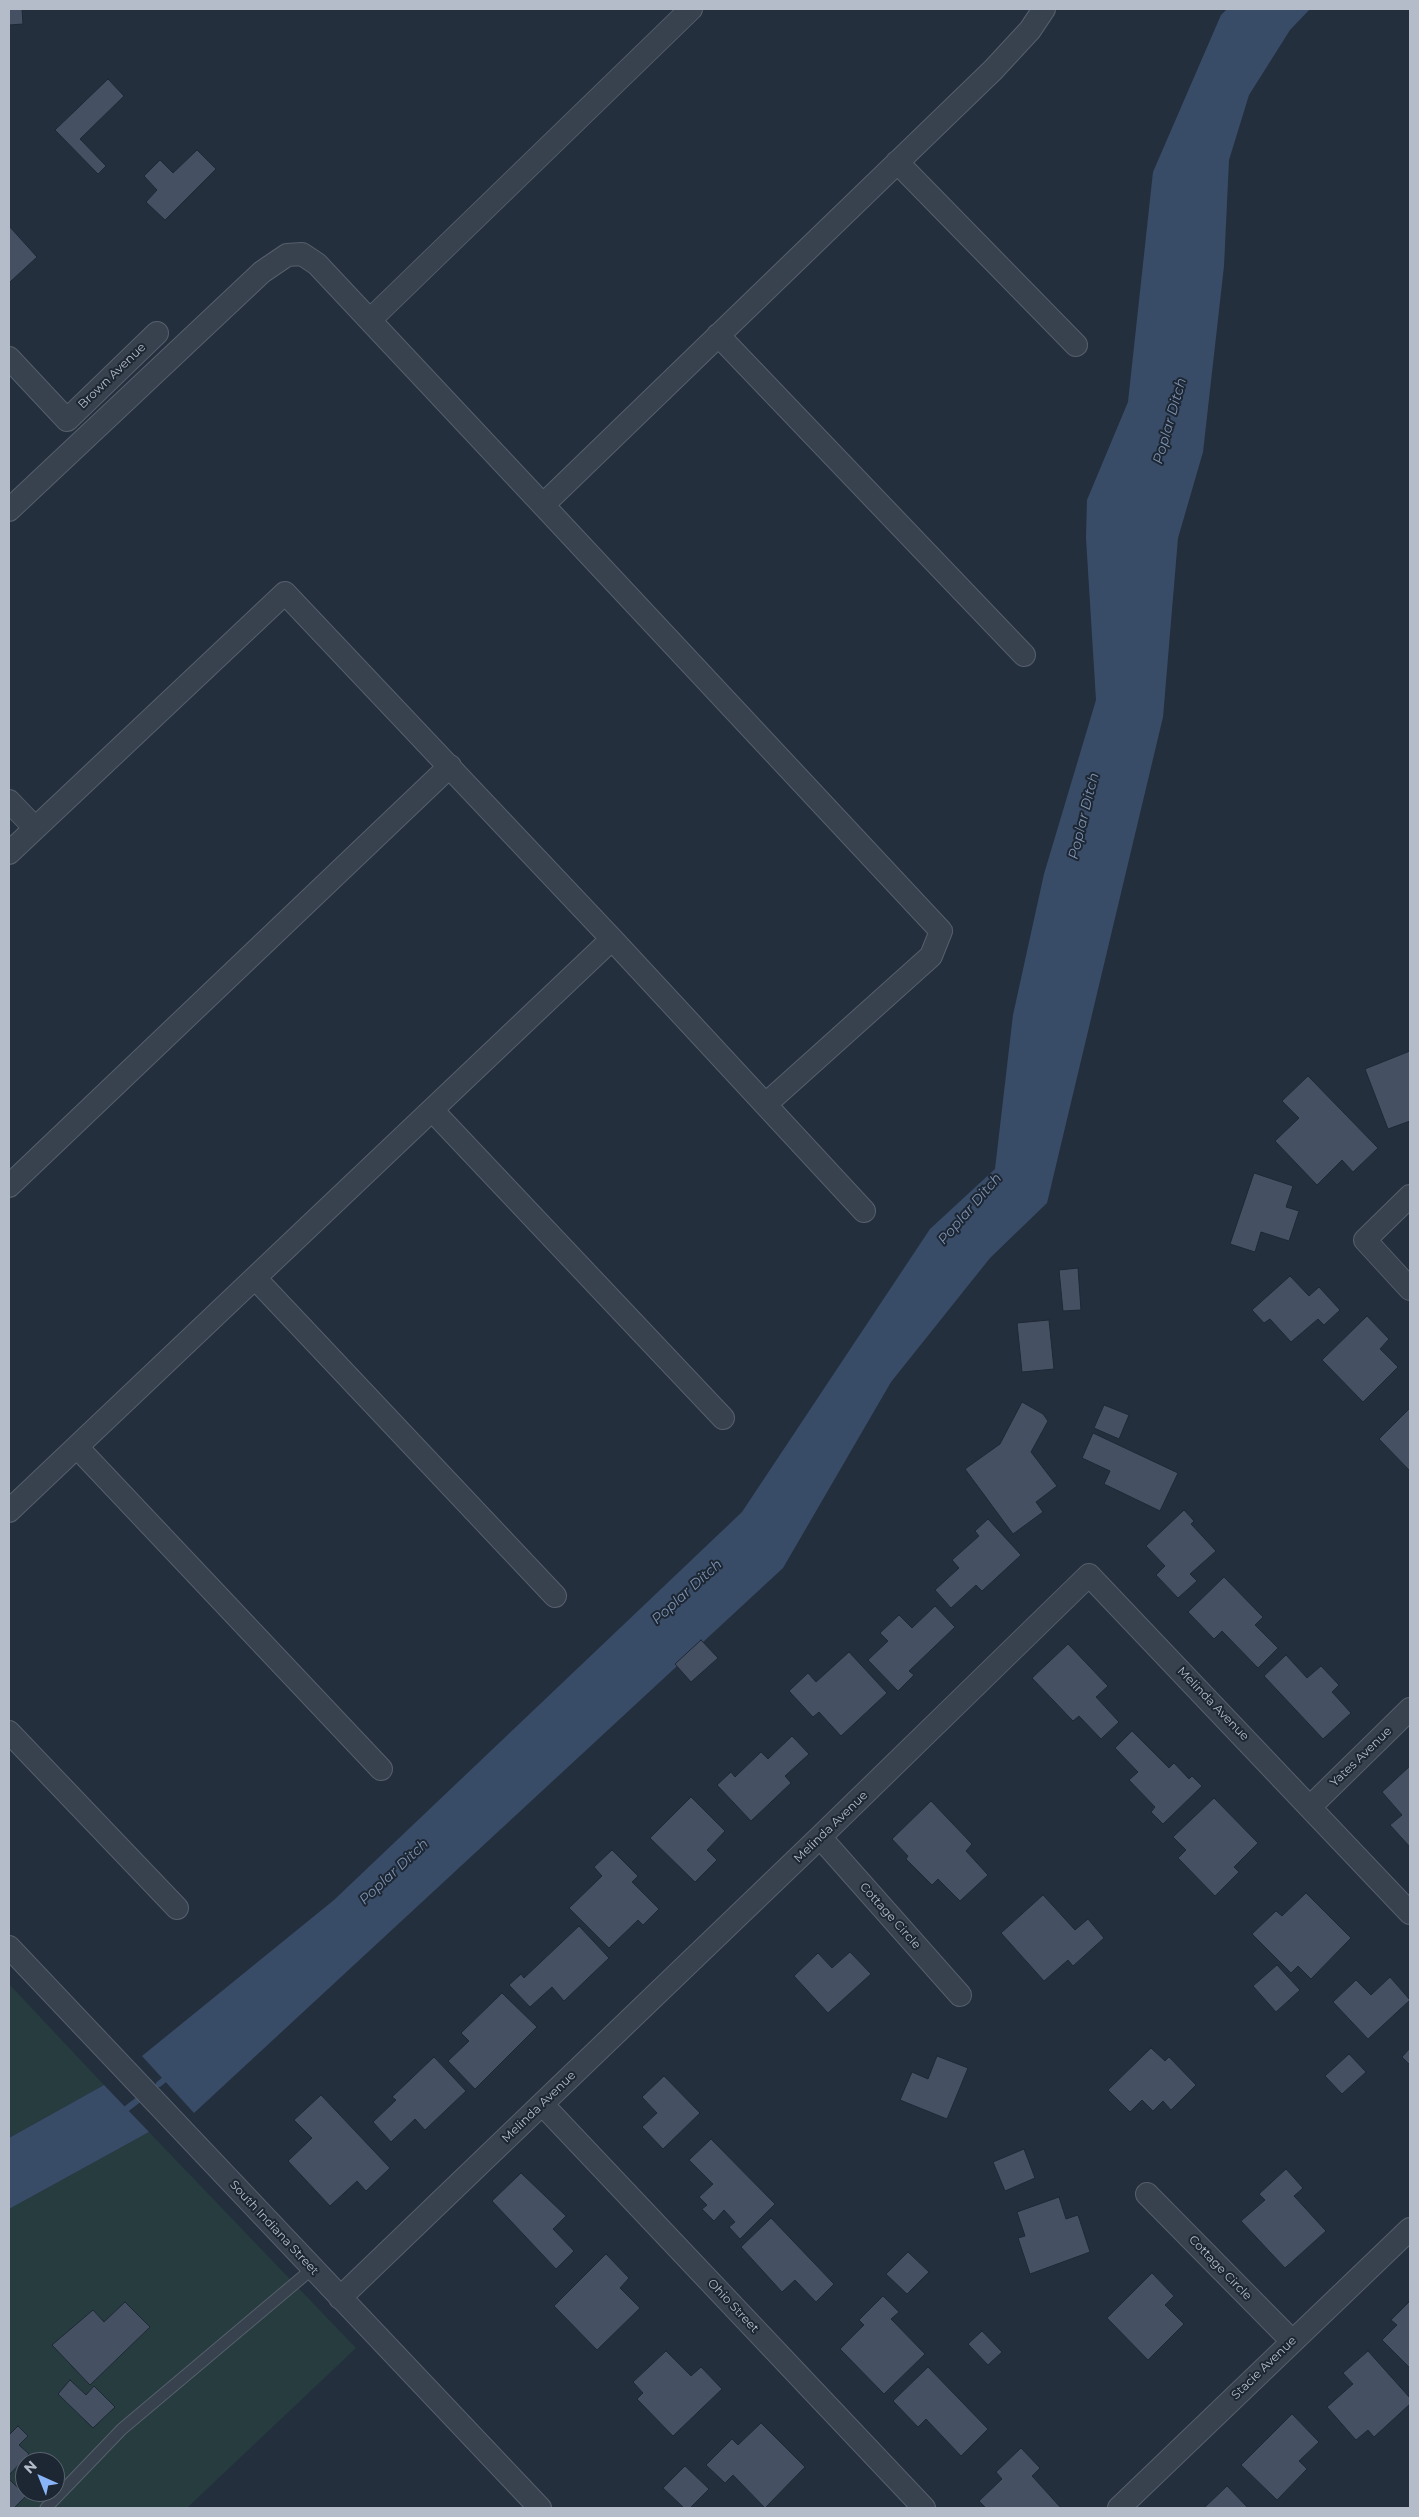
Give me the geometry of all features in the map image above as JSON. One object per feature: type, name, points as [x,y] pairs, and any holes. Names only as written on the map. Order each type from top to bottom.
[{"type":"street","points":[[370,320],[691,9]]},
{"type":"street","points":[[543,505],[993,70],[1030,30],[1044,9]]},
{"type":"street","points":[[897,162],[1076,345]]},
{"type":"street","points":[[9,510],[262,272],[286,255],[302,254],[317,264],[941,931],[931,956],[766,1104]]},
{"type":"street","name":"Brown Avenue","points":[[9,358],[67,420],[157,333]]},
{"type":"street","points":[[718,335],[1024,655]]},
{"type":"street","points":[[9,853],[285,593],[450,766],[864,1211]]},
{"type":"street","points":[[9,1186],[450,766]]},
{"type":"street","points":[[9,801],[35,828]]},
{"type":"street","points":[[9,1511],[612,939]]},
{"type":"street","points":[[432,1110],[723,1418]]},
{"type":"street","points":[[1410,1196],[1365,1240],[1410,1289]]},
{"type":"street","points":[[255,1278],[555,1596]]},
{"type":"street","points":[[77,1447],[381,1769]]},
{"type":"street","name":"Melinda Avenue","points":[[340,2298],[820,1837],[1089,1575],[1311,1806]]},
{"type":"street","name":"Yates Avenue","points":[[1311,1806],[1410,1709]]},
{"type":"street","points":[[9,1732],[177,1908]]},
{"type":"street","points":[[1311,1806],[1410,1913]]},
{"type":"street","name":"Cottage Circle","points":[[820,1837],[960,1995]]},
{"type":"street","name":"South Indiana Street","points":[[9,1947],[540,2508]]},
{"type":"street","name":"Ohio Street","points":[[542,2104],[924,2508]]},
{"type":"street","name":"Cottage Circle","points":[[1147,2194],[1292,2341]]},
{"type":"street","name":"Stacie Avenue","points":[[1119,2508],[1410,2229]]},
{"type":"lane","points":[[46,2508],[122,2429],[312,2269]]},
{"type":"green space","points":[[9,1984],[104,2085],[9,2138]]},
{"type":"green space","points":[[149,2132],[356,2348],[187,2508],[9,2508],[9,2209]]},
{"type":"water","points":[[1227,9],[1310,9],[1290,30],[1249,95],[1229,160],[1224,266],[1203,452],[1178,538],[1163,717],[1047,1203],[990,1258],[891,1382],[783,1568],[194,2113],[142,2056],[334,1900],[742,1512],[930,1229],[995,1169],[1013,1015],[1044,874],[1096,700],[1086,538],[1087,500],[1128,402],[1153,172],[1221,15]]},
{"type":"water","points":[[104,2085],[149,2132],[9,2209],[9,2138]]},
{"type":"building","points":[[9,9],[22,9],[23,24],[9,25]]},
{"type":"building","points":[[108,79],[124,96],[80,139],[106,166],[98,174],[55,130]]},
{"type":"building","points":[[197,150],[216,169],[165,220],[146,202],[157,190],[144,176],[160,160],[173,173]]},
{"type":"building","points":[[9,226],[37,257],[10,282],[9,281]]},
{"type":"building","points":[[1410,1051],[1410,1121],[1388,1129],[1365,1069]]},
{"type":"building","points":[[1308,1076],[1378,1148],[1353,1172],[1342,1160],[1317,1185],[1275,1141],[1299,1118],[1282,1101]]},
{"type":"building","points":[[1254,1173],[1293,1186],[1286,1207],[1299,1211],[1289,1241],[1261,1232],[1255,1252],[1230,1244]]},
{"type":"building","points":[[1078,1268],[1081,1310],[1063,1311],[1059,1270]]},
{"type":"building","points":[[1290,1276],[1309,1296],[1319,1287],[1340,1310],[1324,1325],[1318,1319],[1291,1342],[1270,1319],[1264,1323],[1252,1310]]},
{"type":"building","points":[[1367,1316],[1389,1339],[1380,1349],[1398,1367],[1363,1402],[1322,1360]]},
{"type":"building","points":[[1049,1320],[1054,1369],[1022,1372],[1017,1323]]},
{"type":"building","points":[[1022,1402],[1043,1414],[1048,1421],[1031,1452],[1057,1486],[1036,1502],[1043,1512],[1013,1534],[965,1469],[1000,1444]]},
{"type":"building","points":[[1104,1405],[1129,1415],[1119,1439],[1094,1428]]},
{"type":"building","points":[[1410,1408],[1410,1471],[1379,1439]]},
{"type":"building","points":[[1093,1433],[1178,1473],[1160,1511],[1104,1484],[1110,1471],[1082,1458]]},
{"type":"building","points":[[1184,1510],[1194,1521],[1191,1524],[1216,1551],[1190,1574],[1197,1581],[1178,1598],[1156,1575],[1165,1566],[1146,1546]]},
{"type":"building","points":[[988,1519],[1021,1555],[982,1591],[976,1585],[951,1608],[935,1590],[959,1568],[952,1560],[979,1536],[975,1531]]},
{"type":"building","points":[[1224,1577],[1263,1617],[1255,1625],[1278,1648],[1258,1668],[1222,1631],[1214,1639],[1188,1612]]},
{"type":"building","points":[[935,1606],[955,1627],[909,1671],[914,1675],[898,1691],[868,1660],[888,1641],[880,1633],[899,1615],[912,1628]]},
{"type":"building","points":[[701,1640],[718,1658],[691,1682],[675,1664]]},
{"type":"building","points":[[1068,1644],[1108,1686],[1096,1697],[1119,1722],[1101,1739],[1079,1716],[1073,1721],[1032,1678]]},
{"type":"building","points":[[849,1652],[887,1693],[841,1736],[819,1712],[813,1717],[789,1691],[808,1673],[816,1682]]},
{"type":"building","points":[[1286,1655],[1307,1678],[1321,1666],[1339,1685],[1332,1692],[1351,1713],[1323,1739],[1264,1676]]},
{"type":"building","points":[[1132,1731],[1169,1768],[1174,1763],[1189,1779],[1192,1776],[1202,1786],[1163,1824],[1151,1812],[1155,1807],[1129,1780],[1138,1772],[1115,1748]]},
{"type":"building","points":[[792,1736],[809,1754],[785,1776],[791,1783],[751,1821],[717,1785],[731,1772],[735,1777],[761,1752],[768,1759]]},
{"type":"building","points":[[1410,1766],[1410,1847],[1390,1825],[1402,1815],[1382,1792]]},
{"type":"building","points":[[691,1797],[725,1831],[707,1850],[717,1860],[695,1882],[650,1838]]},
{"type":"building","points":[[1214,1798],[1258,1843],[1234,1867],[1239,1872],[1215,1896],[1178,1858],[1186,1850],[1173,1837]]},
{"type":"building","points":[[931,1801],[972,1844],[966,1851],[988,1875],[960,1901],[938,1879],[932,1885],[906,1859],[908,1856],[892,1839]]},
{"type":"building","points":[[612,1850],[638,1876],[632,1882],[659,1909],[643,1925],[638,1920],[609,1948],[569,1908],[602,1876],[594,1867]]},
{"type":"building","points":[[1306,1893],[1351,1938],[1311,1979],[1298,1966],[1291,1973],[1252,1934],[1276,1911],[1282,1916]]},
{"type":"building","points":[[1043,1895],[1075,1930],[1088,1919],[1104,1938],[1073,1966],[1068,1960],[1044,1981],[1001,1933]]},
{"type":"building","points":[[579,1926],[609,1958],[564,2001],[552,1987],[530,2007],[509,1985],[521,1974],[524,1978]]},
{"type":"building","points":[[850,1952],[871,1974],[828,2013],[794,1976],[818,1953],[832,1968]]},
{"type":"building","points":[[1277,1965],[1300,1990],[1276,2012],[1253,1986]]},
{"type":"building","points":[[1390,1977],[1410,2000],[1368,2039],[1333,2002],[1356,1980],[1371,1995]]},
{"type":"building","points":[[502,1993],[537,2027],[475,2089],[448,2061],[469,2041],[461,2033]]},
{"type":"building","points":[[1151,2048],[1165,2061],[1169,2057],[1196,2085],[1171,2110],[1163,2101],[1153,2111],[1142,2100],[1130,2112],[1108,2090]]},
{"type":"building","points":[[1410,2048],[1410,2065],[1402,2057]]},
{"type":"building","points":[[1349,2054],[1366,2072],[1342,2094],[1325,2076]]},
{"type":"building","points":[[937,2056],[968,2068],[947,2119],[900,2100],[912,2072],[928,2079]]},
{"type":"building","points":[[434,2057],[466,2091],[425,2130],[415,2119],[391,2142],[373,2122],[396,2100],[392,2097]]},
{"type":"building","points":[[664,2076],[700,2113],[663,2149],[642,2127],[657,2113],[642,2097]]},
{"type":"building","points":[[321,2095],[390,2168],[366,2191],[357,2181],[330,2206],[288,2161],[312,2138],[294,2120]]},
{"type":"building","points":[[711,2139],[775,2204],[740,2239],[729,2227],[735,2222],[724,2210],[714,2221],[702,2209],[707,2205],[699,2197],[713,2184],[689,2160]]},
{"type":"building","points":[[1024,2149],[1035,2178],[1005,2191],[993,2162]]},
{"type":"building","points":[[1286,2169],[1303,2188],[1294,2196],[1326,2231],[1285,2268],[1241,2221],[1265,2200],[1259,2194]]},
{"type":"building","points":[[521,2173],[566,2216],[553,2229],[574,2251],[556,2269],[492,2201]]},
{"type":"building","points":[[1059,2197],[1066,2219],[1078,2215],[1090,2252],[1030,2274],[1018,2238],[1025,2236],[1017,2212]]},
{"type":"building","points":[[771,2218],[834,2284],[816,2302],[795,2280],[782,2292],[741,2247]]},
{"type":"building","points":[[908,2252],[929,2272],[907,2294],[886,2274]]},
{"type":"building","points":[[606,2254],[629,2278],[620,2288],[640,2308],[597,2350],[554,2306]]},
{"type":"building","points":[[1152,2273],[1174,2296],[1165,2305],[1184,2324],[1148,2360],[1107,2318]]},
{"type":"building","points":[[883,2296],[899,2312],[891,2319],[925,2354],[884,2394],[840,2349],[864,2325],[859,2320]]},
{"type":"building","points":[[1410,2301],[1410,2368],[1382,2340],[1397,2325],[1391,2320]]},
{"type":"building","points":[[125,2302],[150,2327],[90,2385],[52,2345],[93,2310],[104,2322]]},
{"type":"building","points":[[982,2331],[1002,2352],[988,2365],[968,2344]]},
{"type":"building","points":[[666,2351],[691,2376],[701,2367],[722,2389],[673,2436],[637,2399],[643,2393],[633,2382]]},
{"type":"building","points":[[1368,2351],[1410,2398],[1410,2404],[1374,2437],[1368,2430],[1356,2440],[1327,2407],[1353,2384],[1343,2373]]},
{"type":"building","points":[[928,2367],[988,2429],[961,2456],[926,2419],[918,2427],[893,2401]]},
{"type":"building","points":[[70,2380],[86,2395],[94,2386],[115,2407],[93,2428],[58,2394]]},
{"type":"building","points":[[1292,2414],[1319,2442],[1299,2461],[1307,2469],[1277,2500],[1241,2465]]},
{"type":"building","points":[[761,2423],[805,2467],[765,2508],[733,2475],[725,2483],[706,2465],[732,2439],[738,2445]]},
{"type":"building","points":[[18,2426],[28,2436],[19,2445],[27,2452],[15,2452],[15,2469],[9,2475],[9,2435]]},
{"type":"building","points":[[1021,2448],[1040,2468],[1032,2476],[1061,2508],[986,2508],[979,2501],[1002,2479],[996,2472]]},
{"type":"building","points":[[685,2466],[709,2489],[690,2508],[684,2508],[663,2488]]},
{"type":"building","points":[[9,2479],[15,2485],[15,2502],[20,2502],[14,2508],[9,2508]]},
{"type":"building","points":[[1227,2486],[1248,2508],[1204,2508]]},
{"type":"waterway","name":"Poplar Ditch","points":[[159,2084],[170,2075]]},
{"type":"waterway","name":"Poplar Ditch","points":[[121,2113],[138,2100]]}]
